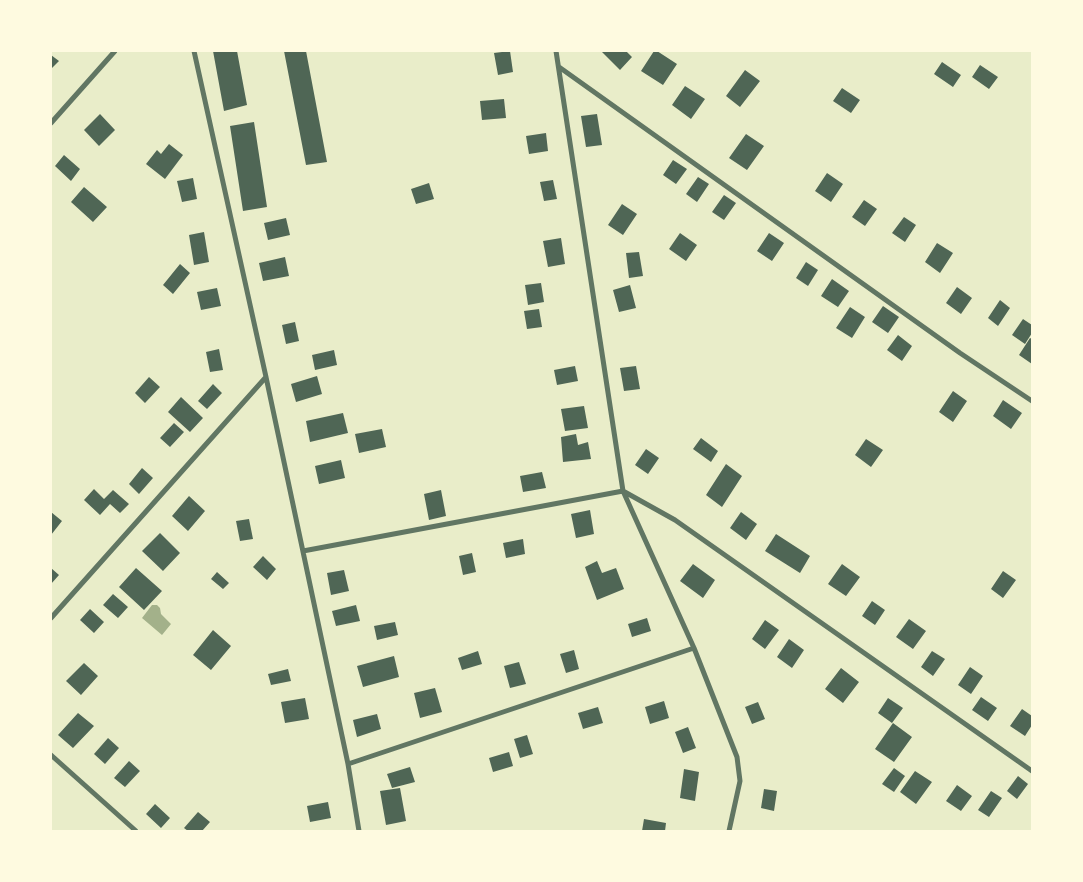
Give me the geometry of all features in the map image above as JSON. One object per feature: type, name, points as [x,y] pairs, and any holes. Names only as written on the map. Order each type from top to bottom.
[{"type":"street","points":[[51,124],[115,51]]},
{"type":"street","points":[[194,51],[303,551],[348,764],[359,831]]},
{"type":"street","points":[[556,51],[623,491],[694,648],[737,757],[740,781],[730,831]]},
{"type":"street","points":[[559,67],[952,347],[1032,401]]},
{"type":"street","points":[[51,618],[266,377]]},
{"type":"street","points":[[303,551],[623,491],[675,520],[1032,772]]},
{"type":"street","points":[[348,764],[694,648]]},
{"type":"street","points":[[51,755],[136,831]]},
{"type":"shaded area","points":[[152,605],[157,605],[160,608],[161,614],[171,624],[162,635],[142,618]]},
{"type":"building","points":[[213,51],[237,51],[247,105],[224,111]]},
{"type":"building","points":[[284,51],[306,51],[327,162],[306,165]]},
{"type":"building","points":[[510,51],[513,72],[498,75],[494,53]]},
{"type":"building","points":[[601,51],[626,51],[632,57],[620,70]]},
{"type":"building","points":[[654,51],[677,64],[663,85],[641,71]]},
{"type":"building","points":[[51,55],[59,61],[51,69]]},
{"type":"building","points":[[942,62],[961,75],[953,87],[934,74]]},
{"type":"building","points":[[980,65],[998,77],[989,89],[972,77]]},
{"type":"building","points":[[745,70],[760,81],[740,107],[726,96]]},
{"type":"building","points":[[685,86],[705,99],[691,119],[672,105]]},
{"type":"building","points":[[842,88],[860,100],[851,113],[833,101]]},
{"type":"building","points":[[504,99],[506,118],[482,120],[480,101]]},
{"type":"building","points":[[100,114],[115,130],[99,146],[84,130]]},
{"type":"building","points":[[597,114],[602,145],[586,147],[581,116]]},
{"type":"building","points":[[254,122],[267,207],[243,211],[230,126]]},
{"type":"building","points":[[546,133],[548,151],[529,154],[526,136]]},
{"type":"building","points":[[746,134],[764,146],[747,170],[729,158]]},
{"type":"building","points":[[169,144],[183,155],[165,179],[146,164],[157,150],[161,154]]},
{"type":"building","points":[[64,155],[80,169],[71,181],[55,166]]},
{"type":"building","points":[[673,160],[687,169],[676,184],[663,175]]},
{"type":"building","points":[[827,173],[843,184],[831,202],[815,191]]},
{"type":"building","points":[[698,177],[709,184],[697,202],[686,194]]},
{"type":"building","points":[[193,178],[197,199],[182,202],[177,181]]},
{"type":"building","points":[[553,180],[557,199],[544,201],[540,182]]},
{"type":"building","points":[[429,183],[434,199],[416,204],[411,189]]},
{"type":"building","points":[[84,187],[107,207],[93,222],[71,202]]},
{"type":"building","points":[[724,195],[736,203],[724,220],[712,212]]},
{"type":"building","points":[[864,200],[877,209],[865,226],[852,217]]},
{"type":"building","points":[[622,204],[637,214],[623,235],[608,225]]},
{"type":"building","points":[[904,217],[916,225],[905,242],[892,233]]},
{"type":"building","points":[[286,218],[290,235],[268,240],[264,223]]},
{"type":"building","points":[[204,232],[209,262],[194,265],[189,235]]},
{"type":"building","points":[[680,233],[697,245],[686,261],[669,249]]},
{"type":"building","points":[[769,233],[784,243],[772,261],[757,251]]},
{"type":"building","points":[[561,238],[565,264],[548,267],[543,241]]},
{"type":"building","points":[[937,243],[953,253],[940,273],[925,262]]},
{"type":"building","points":[[639,252],[643,276],[629,278],[626,253]]},
{"type":"building","points":[[285,257],[289,276],[263,281],[259,263]]},
{"type":"building","points":[[806,262],[818,270],[808,286],[796,278]]},
{"type":"building","points":[[180,264],[190,273],[173,294],[163,285]]},
{"type":"building","points":[[832,279],[849,291],[838,307],[821,296]]},
{"type":"building","points":[[541,283],[544,302],[528,305],[525,285]]},
{"type":"building","points":[[630,285],[636,308],[619,312],[613,290]]},
{"type":"building","points":[[957,287],[972,298],[961,314],[946,303]]},
{"type":"building","points":[[217,288],[221,306],[201,310],[197,292]]},
{"type":"building","points":[[1000,300],[1010,308],[998,326],[988,318]]},
{"type":"building","points":[[883,306],[899,317],[888,333],[872,322]]},
{"type":"building","points":[[850,307],[865,317],[852,338],[836,328]]},
{"type":"building","points":[[539,309],[542,327],[527,329],[524,311]]},
{"type":"building","points":[[1023,319],[1032,325],[1032,333],[1025,344],[1012,335]]},
{"type":"building","points":[[295,322],[299,341],[286,344],[282,325]]},
{"type":"building","points":[[898,335],[912,346],[902,361],[887,350]]},
{"type":"building","points":[[1030,338],[1032,339],[1032,364],[1019,355]]},
{"type":"building","points":[[219,349],[223,370],[210,372],[206,352]]},
{"type":"building","points":[[334,350],[337,365],[315,370],[312,355]]},
{"type":"building","points":[[575,366],[578,381],[557,385],[554,370]]},
{"type":"building","points":[[636,366],[640,389],[624,391],[620,368]]},
{"type":"building","points":[[317,376],[322,394],[296,402],[291,384]]},
{"type":"building","points":[[149,377],[160,387],[145,403],[135,393]]},
{"type":"building","points":[[213,384],[222,393],[207,409],[198,401]]},
{"type":"building","points":[[953,391],[967,401],[953,422],[939,412]]},
{"type":"building","points":[[181,397],[203,418],[190,432],[168,412]]},
{"type":"building","points":[[1003,400],[1022,413],[1011,429],[993,416]]},
{"type":"building","points":[[584,406],[588,428],[565,431],[561,409]]},
{"type":"building","points":[[343,413],[348,433],[310,442],[306,421]]},
{"type":"building","points":[[174,423],[184,432],[170,447],[160,438]]},
{"type":"building","points":[[382,429],[386,447],[359,453],[355,434]]},
{"type":"building","points":[[576,434],[578,445],[588,442],[591,459],[563,462],[561,437]]},
{"type":"building","points":[[701,438],[718,451],[711,462],[693,449]]},
{"type":"building","points":[[866,439],[883,450],[871,467],[855,455]]},
{"type":"building","points":[[646,449],[659,458],[648,474],[635,465]]},
{"type":"building","points":[[341,460],[345,478],[319,484],[315,466]]},
{"type":"building","points":[[726,464],[742,476],[722,507],[706,495]]},
{"type":"building","points":[[142,468],[153,478],[139,494],[129,484]]},
{"type":"building","points":[[542,472],[546,488],[523,492],[520,476]]},
{"type":"building","points":[[94,489],[104,499],[113,490],[129,504],[120,513],[110,504],[100,515],[84,500]]},
{"type":"building","points":[[441,490],[446,516],[429,520],[424,494]]},
{"type":"building","points":[[189,496],[205,511],[188,531],[172,516]]},
{"type":"building","points":[[590,510],[594,534],[576,538],[571,514]]},
{"type":"building","points":[[51,512],[62,521],[51,535]]},
{"type":"building","points":[[741,512],[757,524],[746,540],[730,528]]},
{"type":"building","points":[[249,519],[253,539],[240,541],[236,521]]},
{"type":"building","points":[[160,533],[180,553],[163,571],[142,551]]},
{"type":"building","points":[[776,534],[810,556],[800,573],[765,551]]},
{"type":"building","points":[[523,539],[525,554],[506,558],[503,543]]},
{"type":"building","points":[[472,553],[476,572],[463,575],[459,556]]},
{"type":"building","points":[[263,556],[276,569],[267,580],[253,567]]},
{"type":"building","points":[[597,561],[602,573],[616,568],[624,589],[597,600],[585,567]]},
{"type":"building","points":[[693,564],[715,580],[703,598],[680,581]]},
{"type":"building","points":[[842,564],[860,577],[846,596],[828,584]]},
{"type":"building","points":[[51,568],[59,575],[51,584]]},
{"type":"building","points":[[136,568],[162,591],[144,610],[119,587]]},
{"type":"building","points":[[344,570],[349,591],[331,595],[327,573]]},
{"type":"building","points":[[1003,571],[1016,580],[1003,598],[991,589]]},
{"type":"building","points":[[217,572],[229,583],[223,589],[211,579]]},
{"type":"building","points":[[113,594],[128,607],[118,618],[103,605]]},
{"type":"building","points":[[872,601],[885,610],[875,625],[862,616]]},
{"type":"building","points":[[356,605],[360,621],[336,626],[332,611]]},
{"type":"building","points":[[90,609],[104,622],[94,633],[80,620]]},
{"type":"building","points":[[647,618],[651,631],[632,637],[628,624]]},
{"type":"building","points":[[909,619],[926,631],[913,649],[896,637]]},
{"type":"building","points":[[765,620],[779,630],[765,649],[752,639]]},
{"type":"building","points":[[395,622],[398,635],[377,640],[374,626]]},
{"type":"building","points":[[213,630],[231,646],[211,670],[193,655]]},
{"type":"building","points":[[789,639],[804,650],[792,668],[777,657]]},
{"type":"building","points":[[574,650],[579,669],[566,673],[560,654]]},
{"type":"building","points":[[478,651],[482,664],[462,670],[458,658]]},
{"type":"building","points":[[932,651],[945,659],[933,676],[921,667]]},
{"type":"building","points":[[394,656],[399,677],[363,687],[357,666]]},
{"type":"building","points":[[519,662],[526,684],[510,688],[504,666]]},
{"type":"building","points":[[84,663],[98,676],[81,695],[66,681]]},
{"type":"building","points":[[970,667],[983,676],[971,694],[958,685]]},
{"type":"building","points":[[841,668],[859,682],[843,703],[825,689]]},
{"type":"building","points":[[288,669],[291,681],[271,685],[268,674]]},
{"type":"building","points":[[435,688],[442,712],[420,718],[414,693]]},
{"type":"building","points":[[981,697],[997,708],[988,721],[972,710]]},
{"type":"building","points":[[305,698],[309,719],[285,723],[281,702]]},
{"type":"building","points":[[888,698],[903,708],[892,723],[878,713]]},
{"type":"building","points":[[664,701],[669,718],[650,724],[645,707]]},
{"type":"building","points":[[758,702],[765,719],[752,724],[745,707]]},
{"type":"building","points":[[598,707],[603,723],[583,729],[578,713]]},
{"type":"building","points":[[1022,709],[1032,716],[1032,725],[1025,736],[1010,726]]},
{"type":"building","points":[[78,713],[94,726],[73,748],[58,735]]},
{"type":"building","points":[[377,714],[381,729],[357,737],[353,720]]},
{"type":"building","points":[[893,723],[912,737],[894,762],[875,749]]},
{"type":"building","points":[[688,727],[696,748],[683,753],[675,732]]},
{"type":"building","points":[[527,735],[533,754],[520,758],[514,739]]},
{"type":"building","points":[[108,738],[119,748],[105,764],[94,754]]},
{"type":"building","points":[[509,752],[513,766],[493,772],[489,758]]},
{"type":"building","points":[[129,761],[140,771],[125,787],[114,778]]},
{"type":"building","points":[[410,767],[415,782],[392,788],[387,774]]},
{"type":"building","points":[[894,768],[905,776],[894,792],[882,784]]},
{"type":"building","points":[[684,769],[699,772],[695,801],[680,798]]},
{"type":"building","points":[[915,771],[932,782],[916,804],[900,792]]},
{"type":"building","points":[[1018,776],[1028,784],[1017,799],[1007,791]]},
{"type":"building","points":[[957,785],[972,796],[961,811],[946,801]]},
{"type":"building","points":[[400,788],[406,821],[386,825],[380,791]]},
{"type":"building","points":[[764,789],[777,791],[774,811],[761,808]]},
{"type":"building","points":[[991,791],[1002,798],[989,817],[978,810]]},
{"type":"building","points":[[328,802],[331,818],[310,822],[307,806]]},
{"type":"building","points":[[155,804],[170,818],[161,828],[146,814]]},
{"type":"building","points":[[198,812],[210,822],[202,831],[188,831],[184,828]]},
{"type":"building","points":[[644,819],[666,823],[665,831],[642,831]]}]
